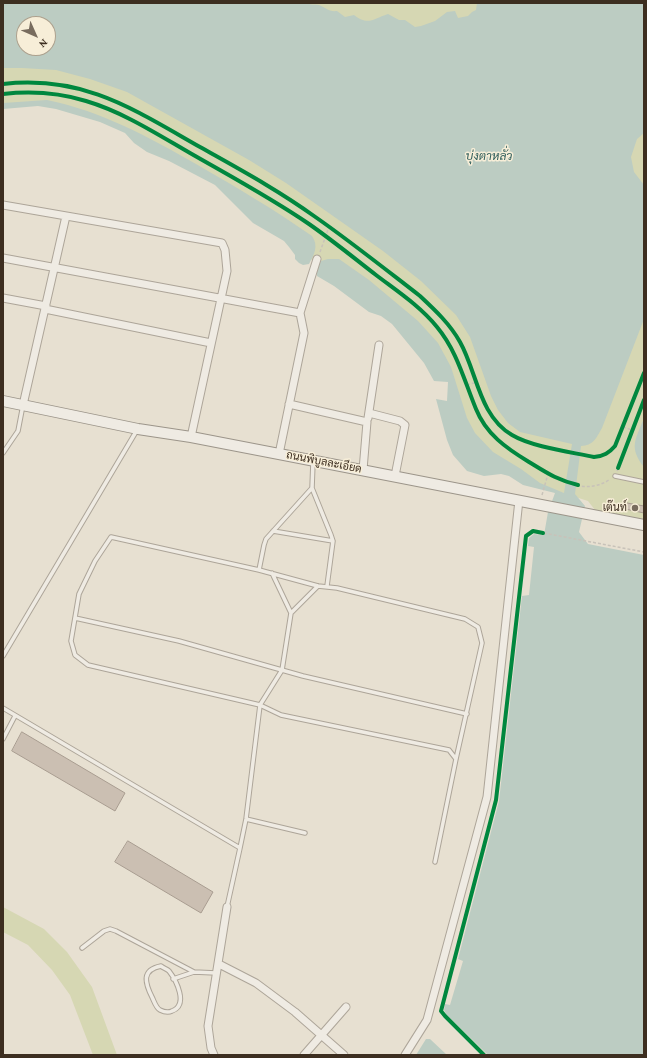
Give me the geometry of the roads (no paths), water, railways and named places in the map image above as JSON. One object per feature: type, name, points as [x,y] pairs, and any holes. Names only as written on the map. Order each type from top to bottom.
[{"type":"street","points":[[3,204],[222,243],[225,250],[227,271],[191,437]]},
{"type":"street","points":[[23,405],[66,216]]},
{"type":"street","points":[[3,258],[300,313]]},
{"type":"street","points":[[279,454],[304,333],[300,313],[317,259]]},
{"type":"street","points":[[3,298],[211,343]]},
{"type":"street","points":[[363,470],[367,422],[379,345]]},
{"type":"street","name":"ถนนพิบูลละเอียด","points":[[3,401],[138,429],[191,437],[644,524]]},
{"type":"street","points":[[289,404],[367,422]]},
{"type":"street","points":[[369,413],[400,421],[405,425],[395,476]]},
{"type":"street","points":[[405,1055],[427,1020],[487,797],[519,500]]},
{"type":"street","points":[[214,1055],[211,1048],[208,1026],[227,907]]},
{"type":"street","points":[[219,964],[256,983],[295,1012],[344,1055]]},
{"type":"street","points":[[304,1055],[346,1007]]},
{"type":"lane","points":[[3,453],[18,430],[23,405]]},
{"type":"lane","points":[[3,656],[138,429]]},
{"type":"lane","points":[[313,460],[312,488],[332,541],[327,586]]},
{"type":"lane","points":[[615,476],[644,482]]},
{"type":"lane","points":[[259,570],[266,539],[312,488]]},
{"type":"lane","points":[[274,531],[332,541]]},
{"type":"lane","points":[[435,862],[482,643],[478,627],[465,619],[337,588],[318,586],[259,570],[111,538],[96,561],[79,594],[71,641],[75,655],[88,665],[260,705],[281,715],[450,750],[456,759]]},
{"type":"lane","points":[[227,907],[246,820],[260,705],[282,670],[291,613],[272,573]]},
{"type":"lane","points":[[291,613],[318,586]]},
{"type":"lane","points":[[75,618],[179,641],[282,670],[467,714]]},
{"type":"lane","points":[[3,709],[240,848]]},
{"type":"lane","points":[[3,739],[15,716]]},
{"type":"lane","points":[[246,820],[305,833]]},
{"type":"lane","points":[[82,948],[110,929],[194,972]]},
{"type":"lane","points":[[161,966],[168,970],[173,979],[180,993],[180,1004],[177,1009],[172,1012],[166,1012],[158,1009],[147,986],[147,975],[150,970],[161,966]]},
{"type":"lane","points":[[173,979],[194,972],[217,973]]},
{"type":"water","name":"บุ่งตาหลั่ว","points":[[3,3],[306,3],[319,5],[330,10],[337,11],[345,17],[354,15],[367,21],[388,14],[399,20],[405,20],[415,27],[435,21],[447,12],[455,11],[458,18],[468,16],[476,10],[477,3],[644,3],[644,133],[637,139],[631,157],[634,172],[644,185],[644,319],[602,428],[592,443],[581,446],[575,494],[585,506],[579,532],[588,544],[644,555],[644,1055],[488,1055],[446,1014],[444,1010],[445,1004],[450,1005],[463,961],[458,959],[499,801],[522,596],[529,595],[534,547],[528,546],[529,538],[534,534],[544,535],[548,512],[555,493],[523,485],[509,476],[501,474],[484,476],[467,471],[453,455],[447,440],[436,399],[447,401],[448,382],[434,381],[424,363],[392,324],[381,316],[369,312],[334,286],[317,276],[317,269],[321,261],[328,259],[339,259],[369,280],[418,321],[438,343],[451,367],[467,418],[475,433],[493,452],[521,469],[540,483],[564,493],[572,444],[520,432],[508,423],[498,410],[491,396],[470,337],[456,315],[421,281],[383,251],[286,183],[249,160],[127,92],[90,79],[56,70],[3,68]]},
{"type":"water","points":[[47,100],[86,111],[124,126],[196,164],[270,208],[312,236],[315,247],[314,254],[309,264],[303,265],[299,263],[295,259],[295,255],[284,241],[253,223],[215,185],[169,161],[147,152],[134,143],[125,133],[100,122],[56,109],[38,106],[3,109],[3,103]]},
{"type":"water","points":[[644,418],[644,467],[636,454],[635,443]]},
{"type":"water","points":[[426,1039],[430,1039],[447,1055],[416,1055]]},
{"type":"place","name":"เต๊นท์","points":[[635,508]]}]
